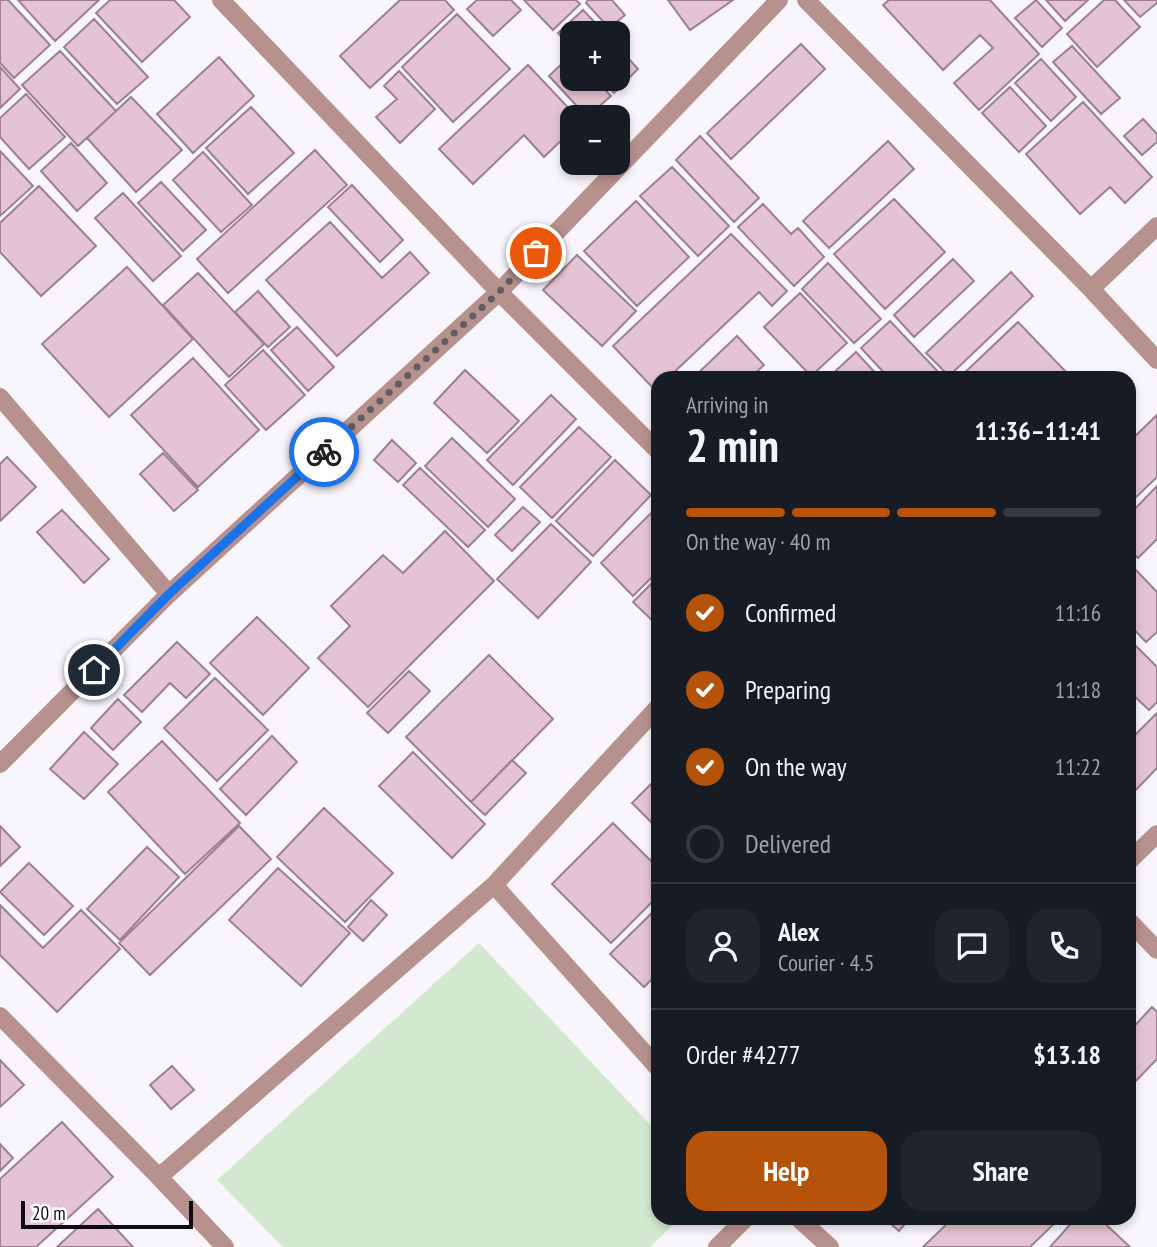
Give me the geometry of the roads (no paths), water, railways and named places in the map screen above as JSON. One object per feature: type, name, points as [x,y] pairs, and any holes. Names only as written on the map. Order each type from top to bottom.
[{"type":"street","points":[[221,0],[499,292],[651,445]]},
{"type":"street","points":[[0,764],[169,594],[499,292],[779,0]]},
{"type":"street","points":[[806,0],[1157,359]]},
{"type":"street","points":[[1091,289],[1157,226]]},
{"type":"street","points":[[0,397],[169,594]]},
{"type":"street","points":[[159,1177],[494,884],[651,715]]},
{"type":"street","points":[[1136,854],[1157,834]]},
{"type":"street","points":[[494,884],[651,1060]]},
{"type":"street","points":[[1136,928],[1157,950]]},
{"type":"street","points":[[0,1016],[225,1247]]},
{"type":"street","points":[[717,1247],[739,1225]]},
{"type":"street","points":[[806,1225],[830,1247]]}]
